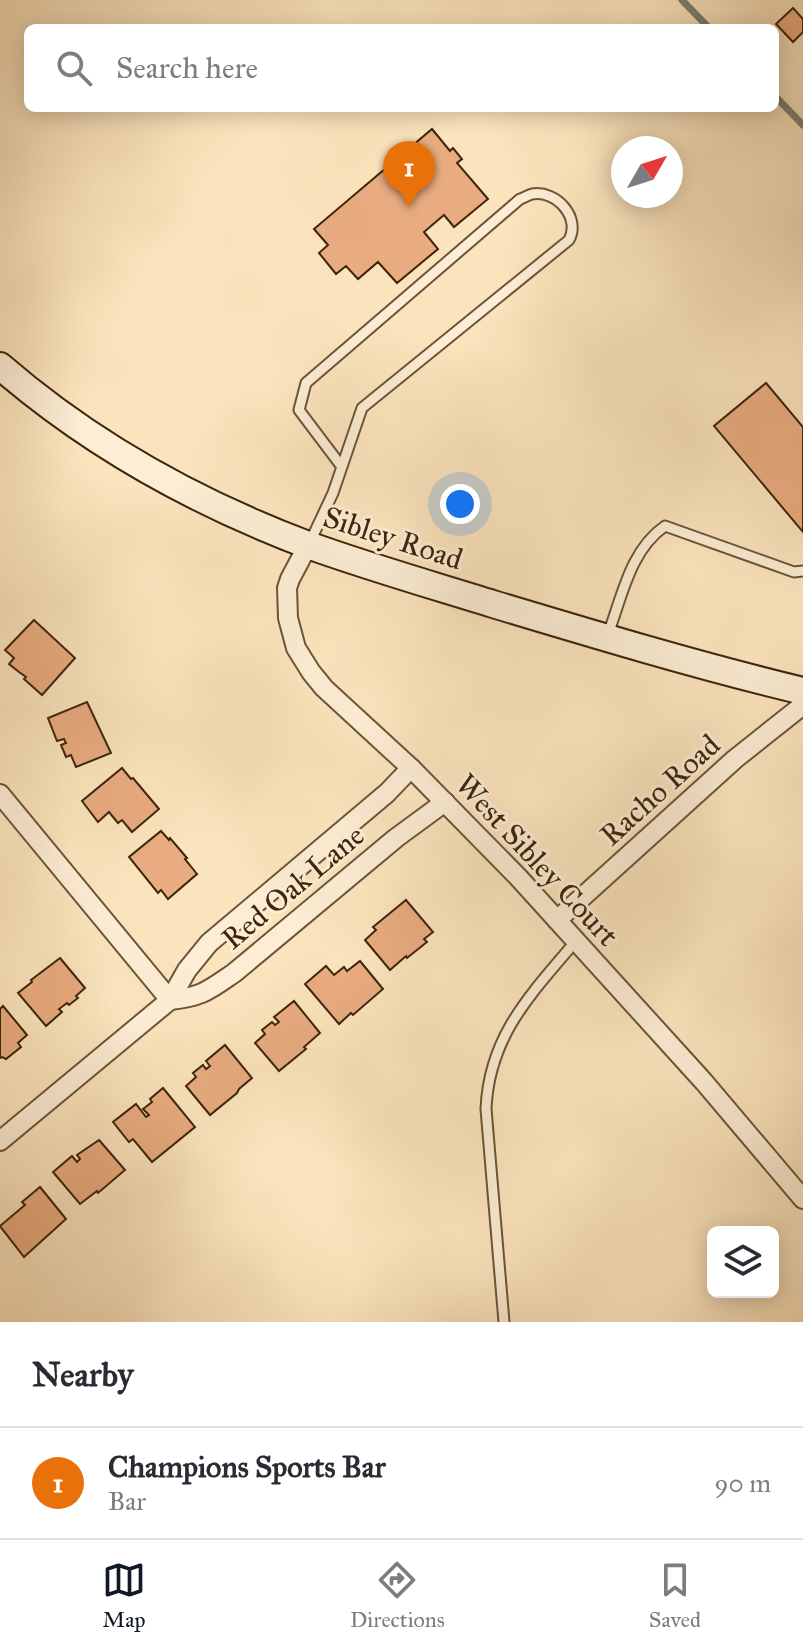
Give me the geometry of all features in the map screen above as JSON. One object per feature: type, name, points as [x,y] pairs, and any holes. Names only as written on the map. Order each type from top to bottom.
[{"type":"main road","name":"Sibley Road","points":[[0,366],[80,429],[169,482],[308,545],[607,637],[803,691]]},
{"type":"street","name":"West Sibley Court","points":[[308,545],[287,588],[288,618],[296,648],[311,672],[324,688],[445,802],[557,920],[704,1082],[803,1199]]},
{"type":"street","name":"Racho Road","points":[[557,920],[735,759],[803,705]]},
{"type":"street","name":"Red Oak Lane","points":[[0,1141],[170,1000],[187,970],[209,943],[393,788],[411,768]]},
{"type":"street","points":[[0,794],[170,1000]]},
{"type":"street","name":"Red Oak Lane","points":[[170,1000],[200,994],[234,973],[396,838],[445,802]]},
{"type":"lane","points":[[308,545],[333,493],[342,467],[362,408],[569,240],[573,232],[572,217],[564,207],[548,195],[533,194],[520,199],[306,383],[299,410],[342,467]]},
{"type":"lane","points":[[607,637],[636,558],[653,534],[665,526],[794,572],[803,571]]},
{"type":"lane","points":[[504,1322],[486,1109],[487,1086],[507,1030],[524,1003],[575,942]]},
{"type":"building","points":[[793,8],[803,19],[803,32],[793,42],[776,24]]},
{"type":"building","points":[[432,129],[450,151],[453,148],[462,159],[457,163],[488,199],[454,227],[444,215],[424,232],[438,249],[397,283],[378,262],[358,279],[346,266],[336,274],[319,253],[328,245],[314,229]]},
{"type":"building","points":[[766,383],[803,427],[803,532],[714,426]]},
{"type":"building","points":[[34,620],[75,658],[42,695],[9,664],[14,658],[5,650]]},
{"type":"building","points":[[87,702],[111,753],[76,767],[71,755],[66,757],[61,745],[66,743],[64,739],[57,741],[48,718]]},
{"type":"building","points":[[122,768],[159,809],[132,832],[122,820],[118,823],[109,812],[98,822],[82,801]]},
{"type":"building","points":[[161,831],[187,858],[197,874],[168,899],[161,890],[158,893],[129,857]]},
{"type":"building","points":[[406,900],[433,932],[424,939],[427,942],[390,970],[365,940],[376,930],[373,927]]},
{"type":"building","points":[[60,958],[85,988],[76,996],[78,998],[59,1009],[62,1012],[46,1026],[18,993]]},
{"type":"building","points":[[360,961],[383,989],[339,1024],[305,984],[326,966],[334,975],[344,967],[347,971]]},
{"type":"building","points":[[294,1001],[320,1033],[279,1071],[255,1043],[265,1034],[262,1030],[272,1022],[275,1025],[279,1022],[274,1017]]},
{"type":"building","points":[[3,1006],[27,1035],[18,1043],[21,1047],[6,1059],[0,1058],[0,1009]]},
{"type":"building","points":[[225,1045],[252,1078],[210,1115],[186,1086],[196,1077],[193,1073],[203,1065],[206,1069],[210,1066],[206,1061]]},
{"type":"building","points":[[163,1088],[195,1127],[152,1162],[133,1139],[129,1142],[113,1122],[136,1104],[146,1117],[149,1115],[143,1109]]},
{"type":"building","points":[[99,1140],[125,1170],[80,1204],[53,1172],[72,1156],[77,1162],[80,1159],[77,1155]]},
{"type":"building","points":[[40,1187],[66,1219],[24,1257],[0,1226],[25,1205],[22,1202]]},
{"type":"waterway","points":[[682,0],[705,24]]},
{"type":"waterway","points":[[779,100],[803,125]]},
{"type":"place","name":"Champions Sports Bar","points":[[409,207]]}]
